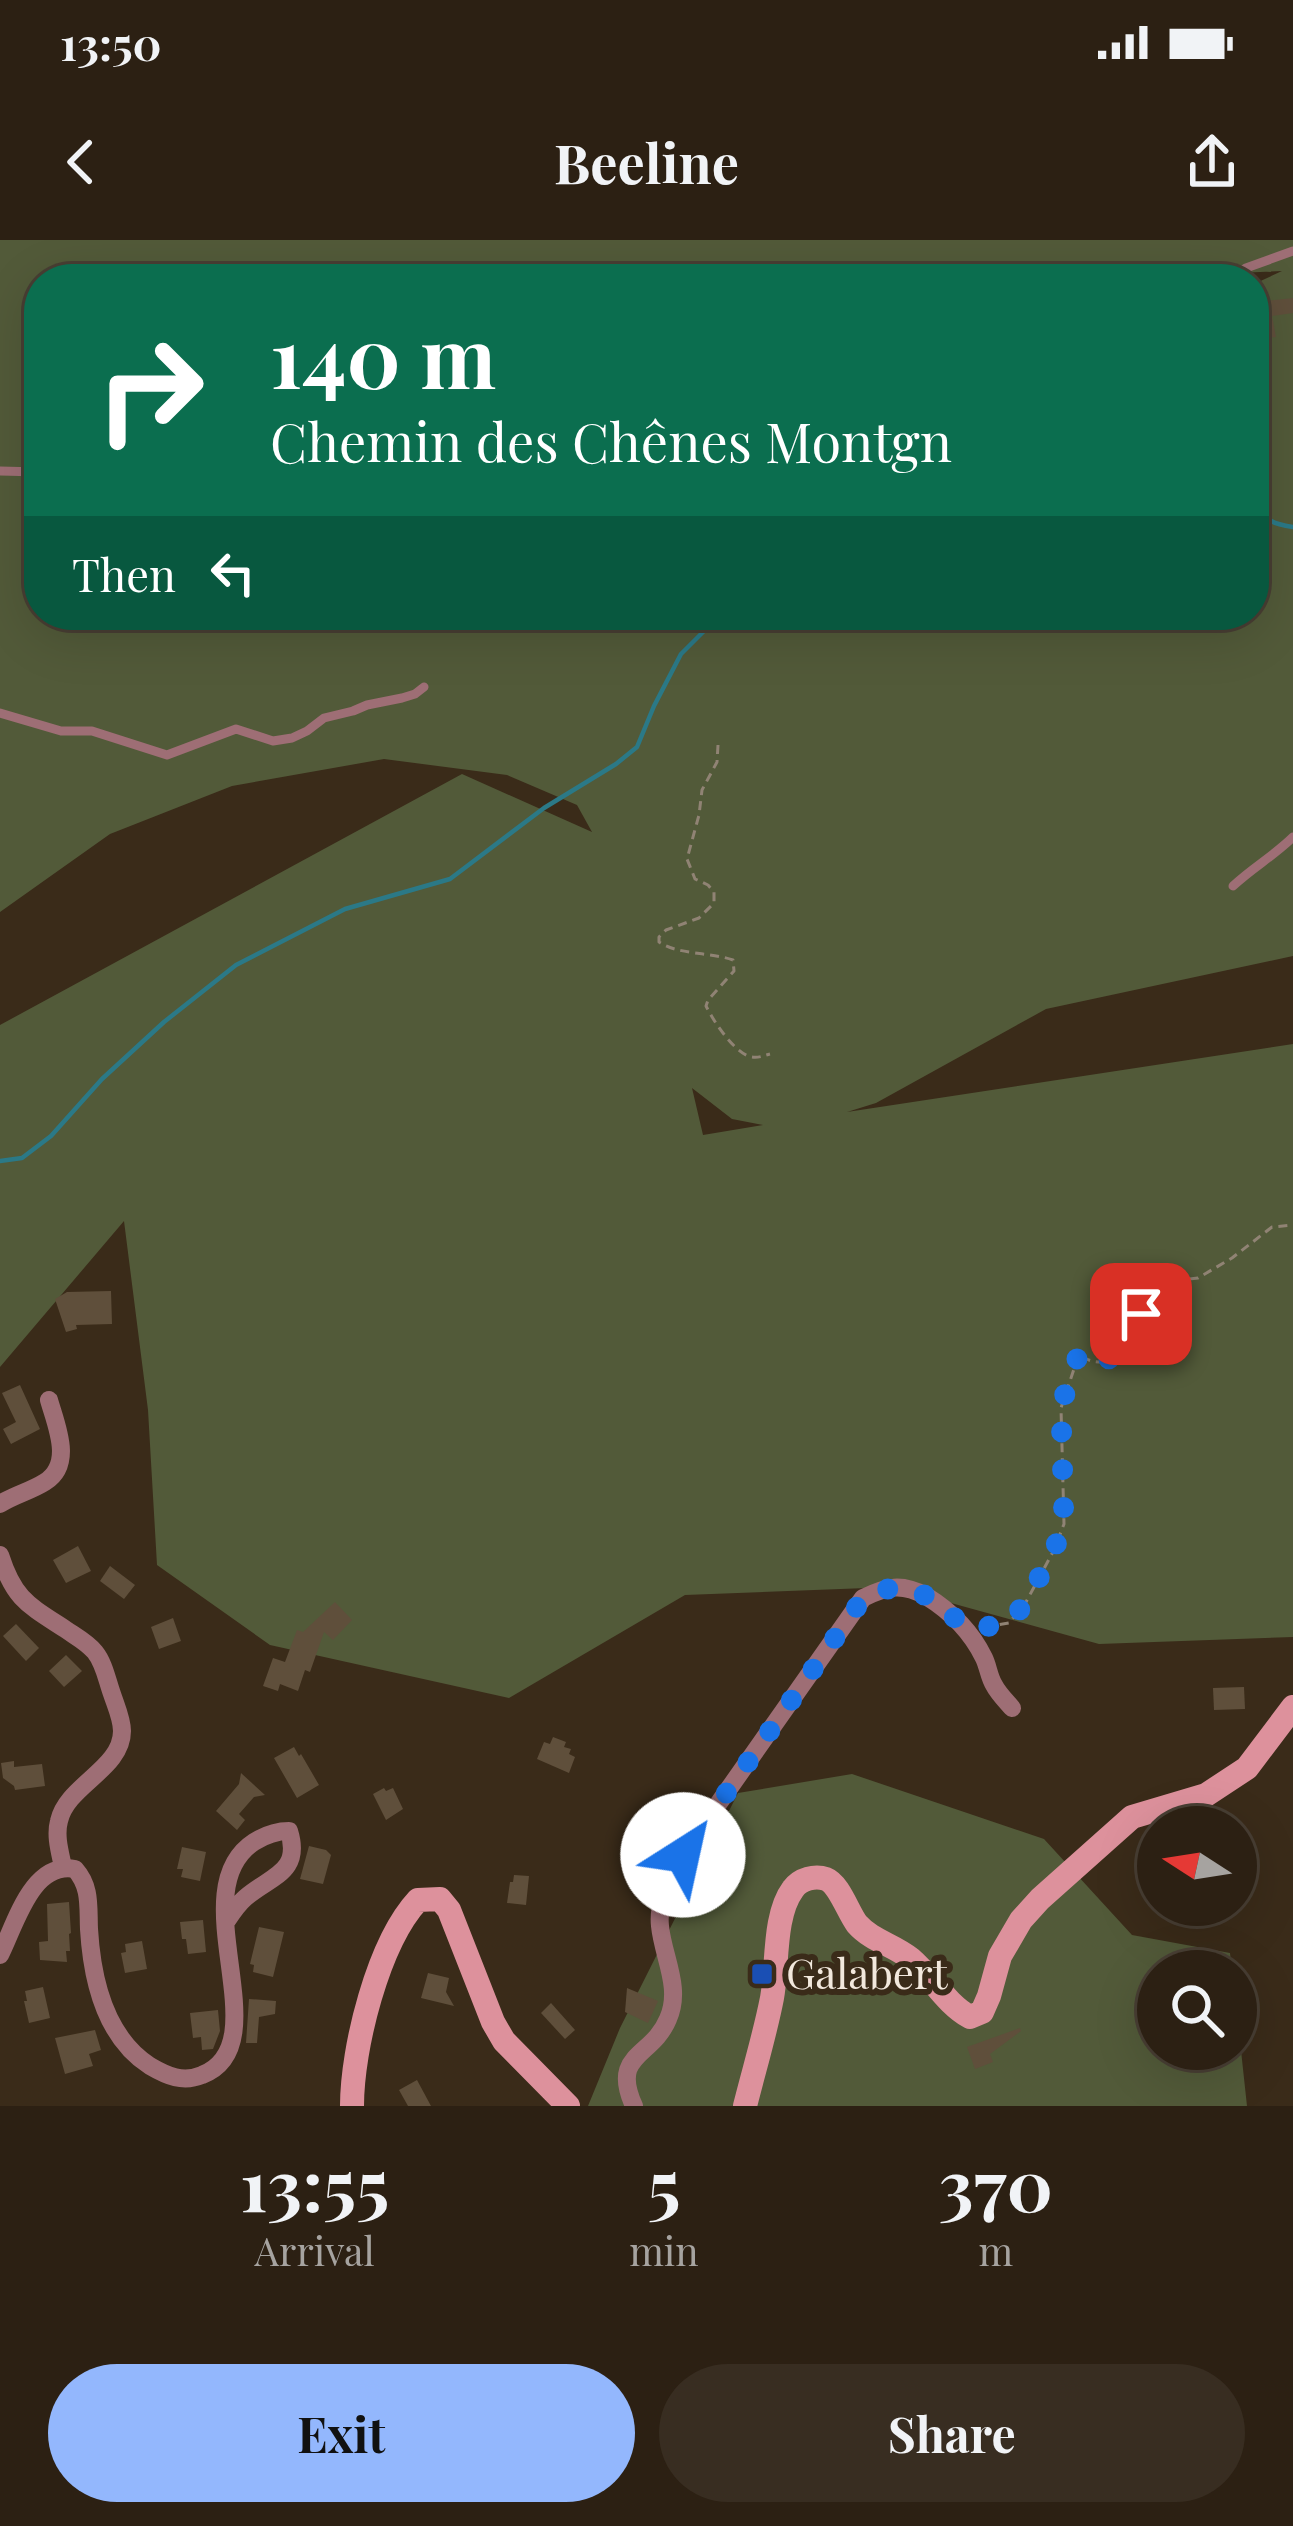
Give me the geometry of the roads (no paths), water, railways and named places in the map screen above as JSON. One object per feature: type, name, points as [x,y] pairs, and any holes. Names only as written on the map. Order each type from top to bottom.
[{"type":"main road","points":[[745,2106],[773,1994],[777,1936],[793,1888],[821,1877],[834,1884],[859,1926],[875,1940],[902,1951],[957,2010],[970,2017],[982,2012],[1000,1956],[1040,1899],[1132,1816],[1206,1796],[1247,1768],[1293,1707]]},
{"type":"main road","points":[[352,2106],[368,2003],[390,1940],[418,1900],[430,1898],[440,1899],[449,1910],[504,2041],[568,2106]]},
{"type":"street","points":[[0,1504],[48,1481],[58,1470],[61,1442],[49,1400]]},
{"type":"street","points":[[0,1555],[8,1580],[25,1603],[99,1656],[122,1731],[107,1762],[59,1817],[63,1867]]},
{"type":"street","points":[[634,2106],[627,2069],[658,2036],[672,2007],[672,1982],[659,1924],[671,1871],[863,1598],[883,1587],[912,1588],[940,1604],[965,1627],[986,1661],[993,1684],[1012,1708]]},
{"type":"street","points":[[0,1955],[37,1881],[49,1870],[75,1869],[88,1888],[93,1968],[104,2008],[134,2055],[178,2080],[202,2075],[229,2050],[233,2012],[224,1899],[234,1861],[256,1841],[289,1831],[294,1847],[284,1871],[249,1894],[226,1922]]},
{"type":"lane","points":[[1257,264],[1293,251]]},
{"type":"lane","points":[[0,712],[61,731],[92,730],[167,755],[236,729],[273,741],[292,738],[324,718],[415,694],[424,687]]},
{"type":"lane","points":[[1233,886],[1293,837]]},
{"type":"waterway","points":[[1269,518],[1293,527]]},
{"type":"waterway","points":[[0,1161],[22,1158],[51,1136],[102,1079],[236,965],[345,909],[450,879],[544,808],[616,764],[637,747],[681,654],[705,630]]},
{"type":"place","name":"Galabert","points":[[762,1974]]}]
